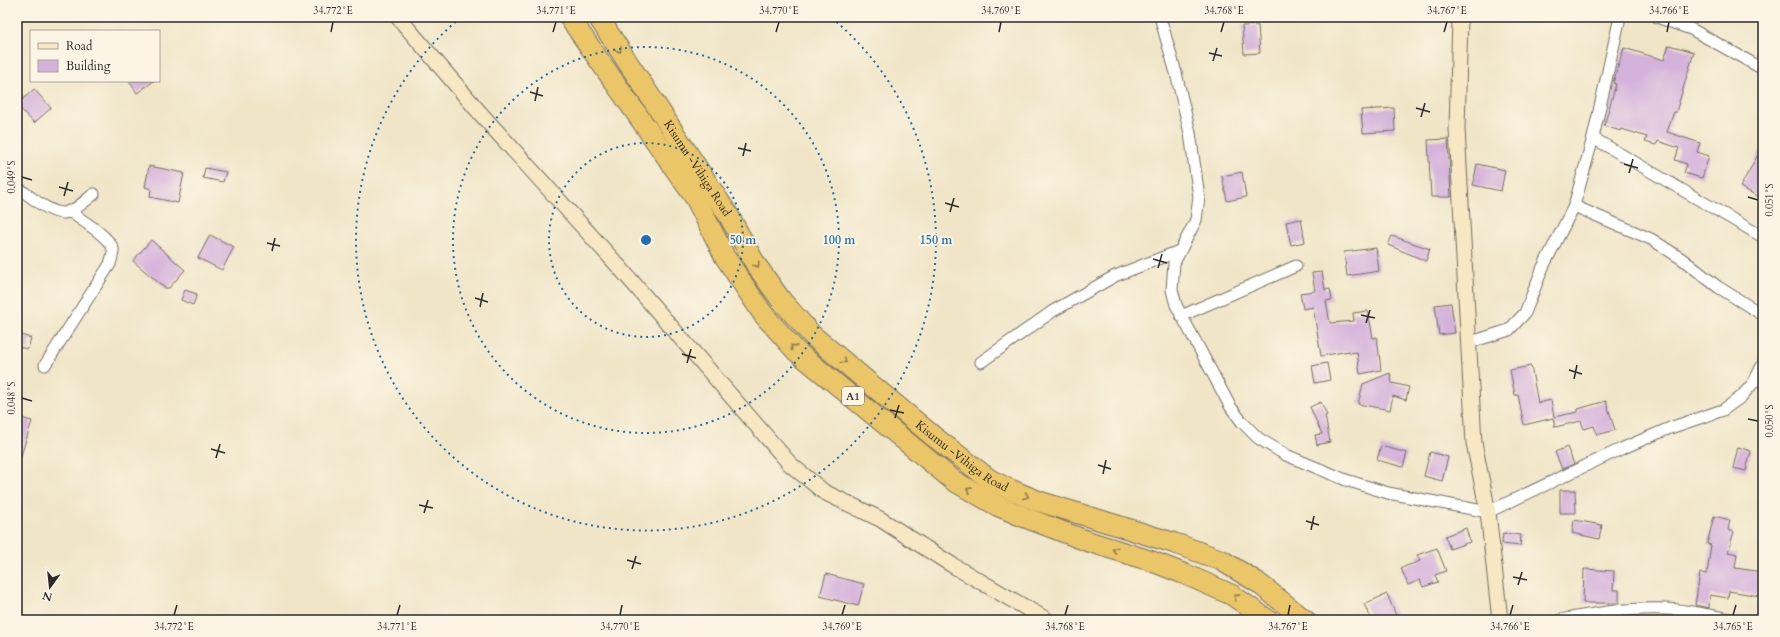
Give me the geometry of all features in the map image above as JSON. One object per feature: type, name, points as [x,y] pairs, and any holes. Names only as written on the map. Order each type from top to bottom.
[{"type":"highway","name":"Kisumu -Vihiga Road","points":[[569,17],[696,199],[726,257],[764,314],[796,351],[954,481],[998,506],[1024,517],[1087,541],[1187,574],[1232,595],[1268,620]]},
{"type":"highway","name":"Kisumu -Vihiga Road","points":[[598,17],[729,216],[756,265],[781,300],[813,336],[933,436],[988,479],[1038,501],[1174,543],[1221,560],[1257,582],[1305,620]]},
{"type":"street","points":[[398,17],[480,113],[632,281],[790,464],[824,492],[880,519],[952,564],[1047,620]]},
{"type":"street","points":[[1160,17],[1176,73],[1190,133],[1199,197],[1196,220],[1174,263],[1172,290],[1176,305],[1230,406],[1242,422],[1258,438],[1286,455],[1309,466],[1346,480],[1388,493],[1488,512],[1621,449],[1687,421],[1723,410],[1741,397],[1754,382],[1763,364]]},
{"type":"street","points":[[1460,17],[1456,129],[1474,443],[1488,512],[1500,620]]},
{"type":"street","points":[[1468,343],[1509,330],[1525,313],[1543,267],[1574,206],[1593,138],[1620,17]]},
{"type":"street","points":[[1658,17],[1691,29],[1763,69]]},
{"type":"street","points":[[1593,138],[1763,237]]},
{"type":"street","points":[[17,187],[53,211],[63,213],[69,212],[94,194]]},
{"type":"street","points":[[1574,206],[1651,239],[1682,259],[1718,287],[1763,315]]},
{"type":"street","points":[[45,365],[110,264],[114,249],[111,244],[101,235],[69,212]]},
{"type":"street","points":[[981,362],[1053,311],[1115,276],[1179,251]]},
{"type":"street","points":[[1181,316],[1296,266]]},
{"type":"street","points":[[1560,620],[1638,609],[1682,611],[1735,620]]},
{"type":"building","points":[[1258,25],[1260,53],[1244,54],[1242,26]]},
{"type":"building","points":[[1669,45],[1694,52],[1676,112],[1674,112],[1667,132],[1700,143],[1697,152],[1709,156],[1702,178],[1684,173],[1687,164],[1675,160],[1679,148],[1658,141],[1656,145],[1645,142],[1647,137],[1622,129],[1621,131],[1604,126],[1616,84],[1613,83],[1624,48],[1664,60]]},
{"type":"building","points":[[130,82],[153,82],[137,93]]},
{"type":"building","points":[[34,89],[51,108],[34,123],[17,105]]},
{"type":"building","points":[[1394,108],[1395,131],[1363,133],[1361,110]]},
{"type":"building","points":[[1448,139],[1451,197],[1431,197],[1428,140]]},
{"type":"building","points":[[1763,146],[1763,199],[1740,187]]},
{"type":"building","points":[[1477,164],[1505,170],[1501,191],[1473,185]]},
{"type":"building","points":[[149,166],[184,173],[178,203],[150,197],[151,189],[145,187]]},
{"type":"building","points":[[205,168],[226,172],[223,182],[203,178]]},
{"type":"building","points":[[1242,172],[1246,197],[1227,201],[1222,176]]},
{"type":"building","points":[[1301,219],[1305,242],[1291,245],[1286,222]]},
{"type":"building","points":[[210,235],[234,247],[222,270],[198,258]]},
{"type":"building","points":[[1392,236],[1430,249],[1426,261],[1388,245]]},
{"type":"building","points":[[151,240],[185,270],[169,288],[165,288],[133,261]]},
{"type":"building","points":[[1376,248],[1379,271],[1347,276],[1344,252]]},
{"type":"building","points":[[1322,272],[1325,290],[1330,289],[1332,300],[1326,301],[1330,323],[1354,321],[1353,313],[1368,311],[1373,338],[1377,337],[1381,370],[1360,374],[1357,352],[1350,353],[1349,351],[1321,356],[1313,307],[1303,309],[1300,293],[1315,291],[1312,273]]},
{"type":"building","points":[[185,290],[197,294],[193,305],[181,300]]},
{"type":"building","points":[[1451,303],[1455,333],[1439,335],[1435,305]]},
{"type":"building","points":[[21,335],[31,338],[28,349],[18,347]]},
{"type":"building","points":[[1327,363],[1330,380],[1315,383],[1312,366]]},
{"type":"building","points":[[1531,366],[1538,403],[1551,400],[1554,417],[1578,412],[1578,409],[1606,401],[1615,430],[1597,435],[1594,426],[1584,429],[1581,421],[1555,427],[1553,418],[1524,425],[1518,395],[1515,395],[1510,370]]},
{"type":"building","points":[[1390,373],[1392,383],[1409,387],[1406,400],[1393,396],[1390,410],[1358,404],[1363,384]]},
{"type":"building","points":[[1321,402],[1327,415],[1325,416],[1330,442],[1317,445],[1315,435],[1322,434],[1310,407]]},
{"type":"building","points":[[17,417],[32,421],[19,462],[17,461]]},
{"type":"building","points":[[1381,446],[1407,453],[1403,467],[1377,460]]},
{"type":"building","points":[[1567,447],[1574,464],[1562,469],[1555,452]]},
{"type":"building","points":[[1738,447],[1751,451],[1746,471],[1733,468]]},
{"type":"building","points":[[1430,452],[1448,457],[1442,481],[1424,476]]},
{"type":"building","points":[[1560,490],[1575,490],[1576,513],[1560,513]]},
{"type":"building","points":[[1714,516],[1730,520],[1728,530],[1734,532],[1728,552],[1737,554],[1735,568],[1763,572],[1760,596],[1729,591],[1728,598],[1710,595],[1709,608],[1695,605],[1700,573],[1707,574],[1711,545],[1707,544]]},
{"type":"building","points":[[1574,520],[1602,525],[1599,539],[1572,533]]},
{"type":"building","points":[[1466,528],[1470,542],[1450,549],[1445,536]]},
{"type":"building","points":[[1503,533],[1521,535],[1520,546],[1502,544]]},
{"type":"building","points":[[1437,548],[1446,571],[1435,575],[1438,582],[1423,587],[1420,580],[1408,585],[1401,568],[1420,561],[1417,555]]},
{"type":"building","points":[[1584,569],[1614,571],[1613,590],[1619,590],[1619,603],[1583,603]]},
{"type":"building","points":[[826,574],[864,584],[858,606],[820,596]]},
{"type":"building","points":[[1387,594],[1398,620],[1372,620],[1364,604]]}]
